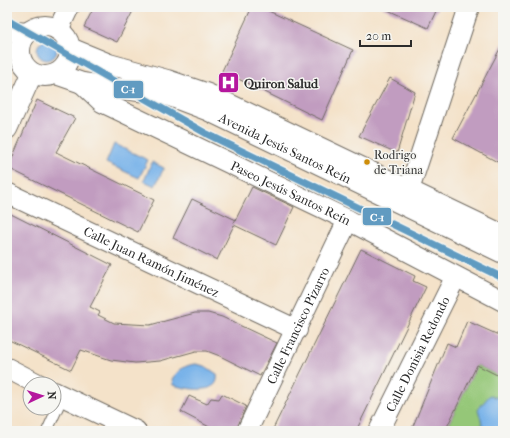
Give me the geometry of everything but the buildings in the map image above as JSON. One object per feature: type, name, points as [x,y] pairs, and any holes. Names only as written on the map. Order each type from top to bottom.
[{"type":"street","points":[[58,30],[69,7]]},
{"type":"street","points":[[409,190],[469,7]]},
{"type":"street","points":[[7,28],[16,32],[28,32],[42,26],[54,27],[68,40],[70,48],[67,63],[56,74],[42,76],[20,61]]},
{"type":"street","points":[[7,129],[20,61],[21,44],[28,32]]},
{"type":"street","name":"Avenida Jesús Santos Reín","points":[[70,48],[109,64],[167,80],[208,94],[409,190],[502,238]]},
{"type":"street","name":"Avenida Jesús Santos Reín","points":[[56,74],[82,83],[167,95],[209,111],[502,238]]},
{"type":"street","name":"Paseo Jesús Santos Reín","points":[[82,83],[102,102],[348,220],[455,278],[503,301]]},
{"type":"street","name":"Calle Juan Ramón Jiménez","points":[[7,193],[297,330]]},
{"type":"street","name":"Calle Francisco Pizarro","points":[[247,431],[297,330],[348,220]]},
{"type":"street","name":"Calle Donisia Redondo","points":[[379,431],[455,278]]},
{"type":"street","points":[[7,368],[22,376]]},
{"type":"street","points":[[62,396],[136,431]]},
{"type":"lane","points":[[47,431],[51,416]]},
{"type":"green space","points":[[477,365],[503,378],[503,431],[445,431]]},
{"type":"water","points":[[43,40],[51,40],[57,46],[57,54],[51,60],[43,60],[37,54],[37,46]]},
{"type":"water","points":[[114,144],[148,160],[139,178],[106,163]]},
{"type":"water","points":[[152,162],[164,168],[155,186],[144,181]]},
{"type":"water","points":[[196,364],[205,366],[217,374],[217,381],[214,386],[194,389],[173,385],[172,379],[180,370],[189,365]]},
{"type":"water","points":[[490,395],[503,400],[503,431],[484,431],[478,409]]},
{"type":"transit line","name":"C-1","points":[[7,20],[207,134],[503,278]]},
{"type":"place","name":"Quiron Salud","points":[[228,83]]},
{"type":"place","name":"Rodrigo de Triana","points":[[367,162]]}]
